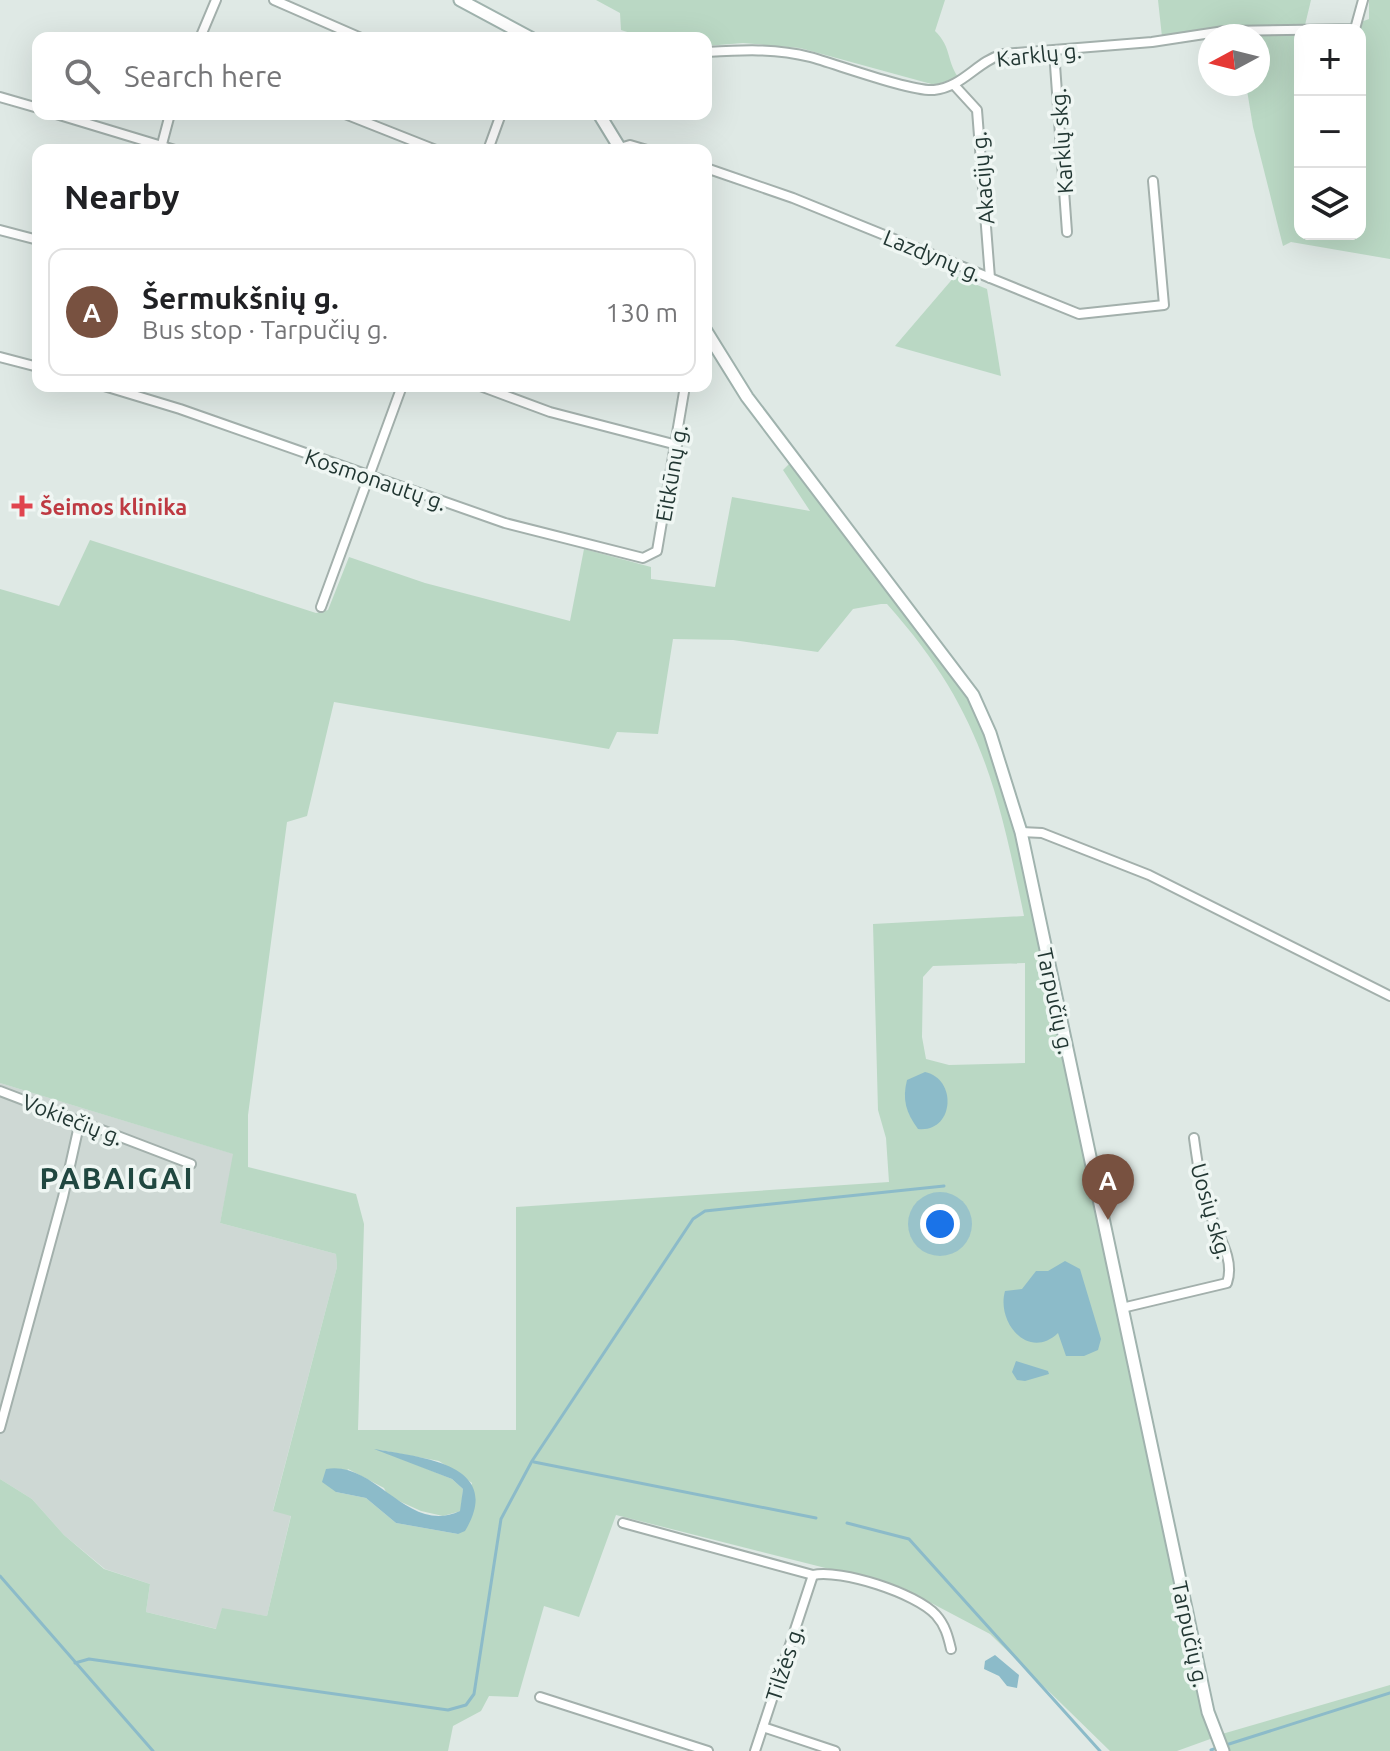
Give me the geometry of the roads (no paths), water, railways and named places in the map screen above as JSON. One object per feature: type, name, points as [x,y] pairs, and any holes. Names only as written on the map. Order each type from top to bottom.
[{"type":"main road","points":[[460,0],[521,32]]},
{"type":"main road","points":[[603,120],[617,144]]},
{"type":"main road","name":"Tarpučių g.","points":[[712,341],[747,397],[973,695],[990,733],[1021,832],[1208,1712],[1223,1751]]},
{"type":"street","points":[[203,32],[216,0]]},
{"type":"street","points":[[274,0],[347,32]]},
{"type":"street","name":"Karklų g.","points":[[955,86],[985,60],[1003,54],[1224,31],[1355,29],[1363,0]]},
{"type":"street","name":"Karklų skg.","points":[[1054,51],[1067,232]]},
{"type":"street","points":[[712,52],[793,53],[930,91],[955,86]]},
{"type":"street","name":"Akacijų g.","points":[[955,86],[977,110],[990,278]]},
{"type":"street","points":[[0,97],[32,106]]},
{"type":"street","points":[[75,120],[150,144]]},
{"type":"street","points":[[163,144],[169,120]]},
{"type":"street","points":[[360,120],[421,144]]},
{"type":"street","points":[[490,144],[499,120]]},
{"type":"street","name":"Lazdynų g.","points":[[712,170],[793,198],[1079,314],[1164,305],[1153,181]]},
{"type":"street","points":[[0,230],[32,238]]},
{"type":"street","points":[[0,357],[32,365]]},
{"type":"street","name":"Kosmonautų g.","points":[[122,392],[505,523],[634,557],[651,557]]},
{"type":"street","points":[[321,607],[400,392]]},
{"type":"street","points":[[496,392],[550,412],[677,445]]},
{"type":"street","name":"Eitkūnų g.","points":[[651,557],[657,551],[684,392]]},
{"type":"street","points":[[1021,832],[1042,833],[1149,875],[1390,996]]},
{"type":"street","name":"Vokiečių g.","points":[[0,1091],[191,1164]]},
{"type":"street","points":[[0,1428],[80,1121]]},
{"type":"street","name":"Uosių skg.","points":[[1122,1308],[1227,1283],[1230,1275],[1222,1241],[1207,1209],[1194,1138]]},
{"type":"street","points":[[623,1523],[813,1575],[828,1572],[920,1602],[947,1631],[951,1649]]},
{"type":"street","name":"Tilžės g.","points":[[755,1751],[813,1575]]},
{"type":"street","points":[[540,1697],[708,1751]]},
{"type":"street","points":[[763,1727],[835,1751]]},
{"type":"water","points":[[925,1072],[943,1084],[947,1105],[939,1123],[918,1129],[906,1106],[905,1093],[907,1080]]},
{"type":"water","points":[[1065,1261],[1080,1269],[1101,1339],[1098,1350],[1084,1356],[1066,1356],[1058,1333],[1047,1341],[1036,1343],[1026,1340],[1010,1326],[1005,1315],[1005,1291],[1022,1289],[1036,1271],[1048,1271]]},
{"type":"water","points":[[1016,1361],[1048,1371],[1049,1374],[1025,1381],[1017,1380],[1012,1372]]},
{"type":"water","points":[[374,1449],[433,1461],[466,1477],[474,1491],[475,1508],[465,1531],[458,1534],[396,1523],[366,1498],[336,1492],[322,1482],[326,1469],[344,1469],[361,1475],[424,1514],[441,1516],[460,1511],[463,1489],[452,1479]]},
{"type":"water","points":[[995,1655],[1019,1675],[1017,1688],[1007,1686],[999,1676],[984,1669],[985,1661]]},
{"type":"waterway","points":[[75,1663],[89,1659],[448,1710],[466,1705],[474,1694],[501,1519],[532,1461],[693,1219],[705,1211],[944,1186]]},
{"type":"waterway","points":[[534,1462],[816,1518]]},
{"type":"waterway","points":[[847,1523],[909,1539],[1100,1751]]},
{"type":"waterway","points":[[0,1576],[153,1751]]},
{"type":"waterway","points":[[1229,1744],[1390,1693]]},
{"type":"place","name":"Šeimos klinika","points":[[22,506]]},
{"type":"place","name":"Šermukšnių g.","points":[[1108,1220]]},
{"type":"district","name":"PABAIGAI","points":[[117,1178]]}]
